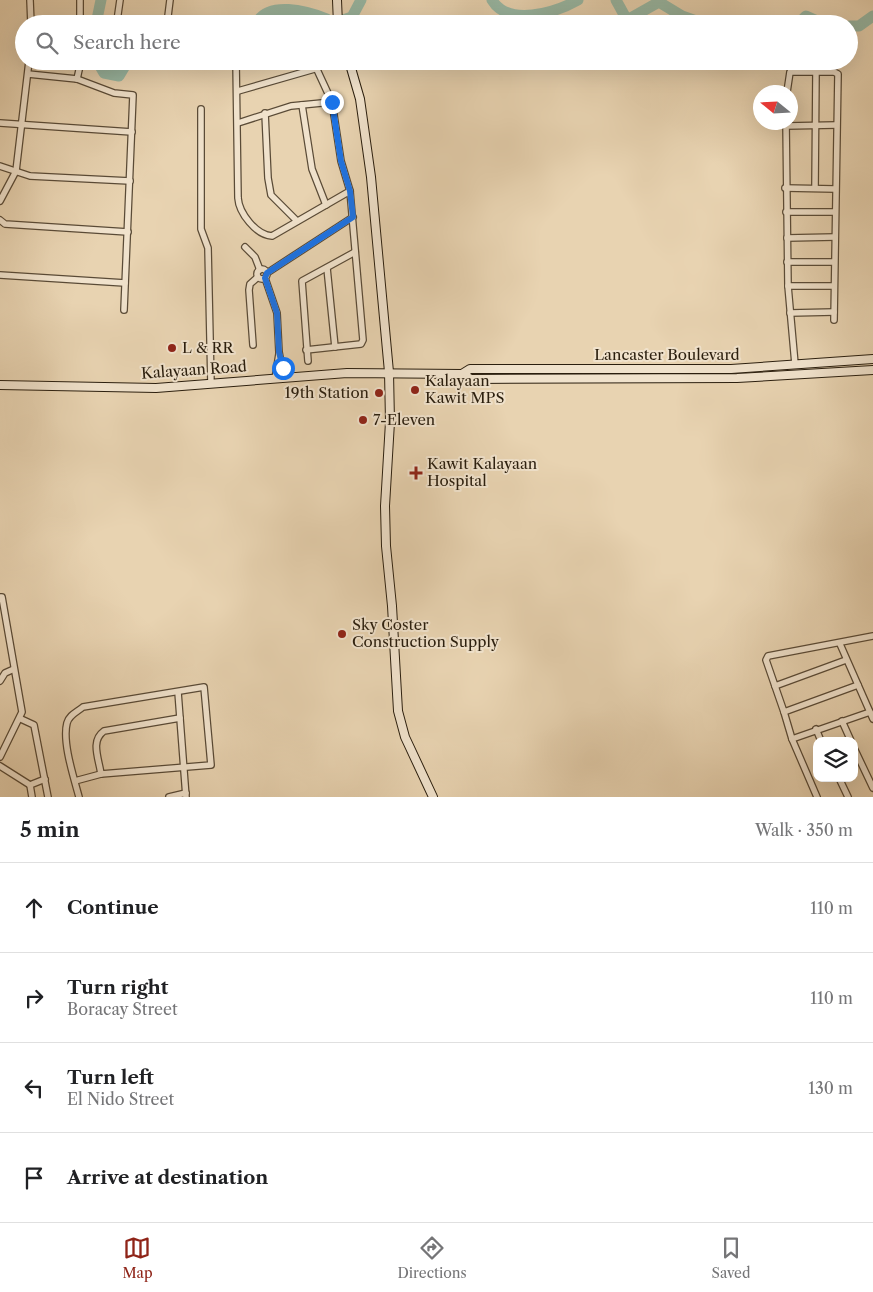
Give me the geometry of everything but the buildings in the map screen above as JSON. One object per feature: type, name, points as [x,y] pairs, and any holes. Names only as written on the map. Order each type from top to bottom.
[{"type":"main road","points":[[336,0],[337,15]]},
{"type":"main road","points":[[352,70],[360,99],[371,177],[389,372],[390,422],[385,506],[386,546],[393,615],[398,711],[405,737],[433,797]]},
{"type":"main road","name":"Lancaster Boulevard","points":[[462,374],[470,369],[731,369],[873,359]]},
{"type":"main road","name":"Lancaster Boulevard","points":[[389,372],[462,374],[471,379],[673,379],[737,378],[873,370]]},
{"type":"main road","name":"Kalayaan Road","points":[[0,385],[139,388],[347,373],[389,372]]},
{"type":"street","points":[[30,0],[31,15]]},
{"type":"street","points":[[80,0],[80,15]]},
{"type":"street","points":[[118,15],[120,0]]},
{"type":"street","points":[[168,15],[170,0]]},
{"type":"street","points":[[0,201],[16,171],[28,70]]},
{"type":"street","points":[[77,79],[79,70]]},
{"type":"street","points":[[237,70],[238,198],[241,212],[265,235],[272,236],[350,191]]},
{"type":"street","points":[[238,90],[311,70]]},
{"type":"street","points":[[306,350],[362,342],[350,191],[341,161],[332,102],[319,70]]},
{"type":"street","points":[[788,85],[790,72],[816,71],[838,74],[834,320]]},
{"type":"street","points":[[815,188],[816,71]]},
{"type":"street","points":[[28,74],[77,79],[114,93],[133,95],[124,310]]},
{"type":"street","points":[[238,123],[302,105],[332,102]]},
{"type":"street","points":[[302,105],[312,169],[326,205]]},
{"type":"street","points":[[201,109],[201,229],[208,248],[211,384]]},
{"type":"street","points":[[265,114],[268,178],[272,195],[297,220]]},
{"type":"street","points":[[0,123],[132,132]]},
{"type":"street","points":[[798,125],[836,125]]},
{"type":"street","points":[[786,130],[787,262],[795,364]]},
{"type":"street","points":[[0,166],[30,176],[130,181]]},
{"type":"street","points":[[785,188],[835,189]]},
{"type":"street","points":[[786,212],[835,212]]},
{"type":"street","points":[[258,277],[266,276],[353,217]]},
{"type":"street","points":[[0,220],[5,224],[128,232]]},
{"type":"street","points":[[787,238],[835,237]]},
{"type":"street","points":[[245,247],[255,257],[260,270],[266,276],[277,313],[279,352],[284,378]]},
{"type":"street","points":[[308,361],[302,281],[355,252]]},
{"type":"street","points":[[787,262],[834,262]]},
{"type":"street","points":[[327,268],[335,347]]},
{"type":"street","points":[[253,345],[248,290],[250,284],[258,277],[260,270]]},
{"type":"street","points":[[0,275],[126,282]]},
{"type":"street","points":[[788,286],[834,286]]},
{"type":"street","points":[[790,313],[834,312]]},
{"type":"street","points":[[275,379],[279,352]]},
{"type":"street","points":[[0,597],[2,597],[22,712],[21,719],[0,757]]},
{"type":"street","points":[[817,797],[792,739],[766,664],[768,656],[840,644],[873,636]]},
{"type":"street","points":[[840,644],[873,719]]},
{"type":"street","points":[[775,686],[846,660]]},
{"type":"street","points":[[0,681],[5,673],[14,669]]},
{"type":"street","points":[[784,712],[858,685]]},
{"type":"street","points":[[75,781],[101,774],[211,765],[204,687],[84,708],[72,715],[67,723],[66,738],[75,781],[79,797]]},
{"type":"street","points":[[169,797],[186,795],[178,692]]},
{"type":"street","points":[[792,739],[816,729],[870,712]]},
{"type":"street","points":[[101,774],[96,742],[98,736],[104,731],[180,718]]},
{"type":"street","points":[[21,719],[34,725],[48,797]]},
{"type":"street","points":[[842,721],[849,737]]},
{"type":"street","points":[[816,729],[819,737]]},
{"type":"street","points":[[858,756],[873,788]]},
{"type":"street","points":[[0,766],[30,785],[32,797]]},
{"type":"street","points":[[30,785],[45,779]]},
{"type":"street","points":[[841,782],[848,797]]},
{"type":"waterway","points":[[98,15],[101,0]]},
{"type":"waterway","points":[[353,15],[361,0]]},
{"type":"waterway","points":[[492,0],[499,8],[509,13],[520,15],[545,13],[578,0]]},
{"type":"waterway","points":[[616,0],[624,15]]},
{"type":"waterway","points":[[636,15],[659,2],[680,15]]},
{"type":"waterway","points":[[265,15],[278,10],[299,11],[315,15]]},
{"type":"waterway","points":[[858,26],[873,16]]},
{"type":"waterway","points":[[102,70],[104,73],[119,76],[123,70]]},
{"type":"place","name":"L & RR","points":[[172,348]]},
{"type":"place","name":"Kalayaan Kawit MPS","points":[[415,390]]},
{"type":"place","name":"19th Station","points":[[379,393]]},
{"type":"place","name":"7-Eleven","points":[[363,420]]},
{"type":"place","name":"Kawit Kalayaan Hospital","points":[[416,473]]},
{"type":"place","name":"Sky Coster Construction Supply","points":[[342,634]]},
{"type":"route","points":[[283,368],[279,352],[277,313],[265,278],[267,273],[353,217],[350,191],[341,161],[332,102]]}]
